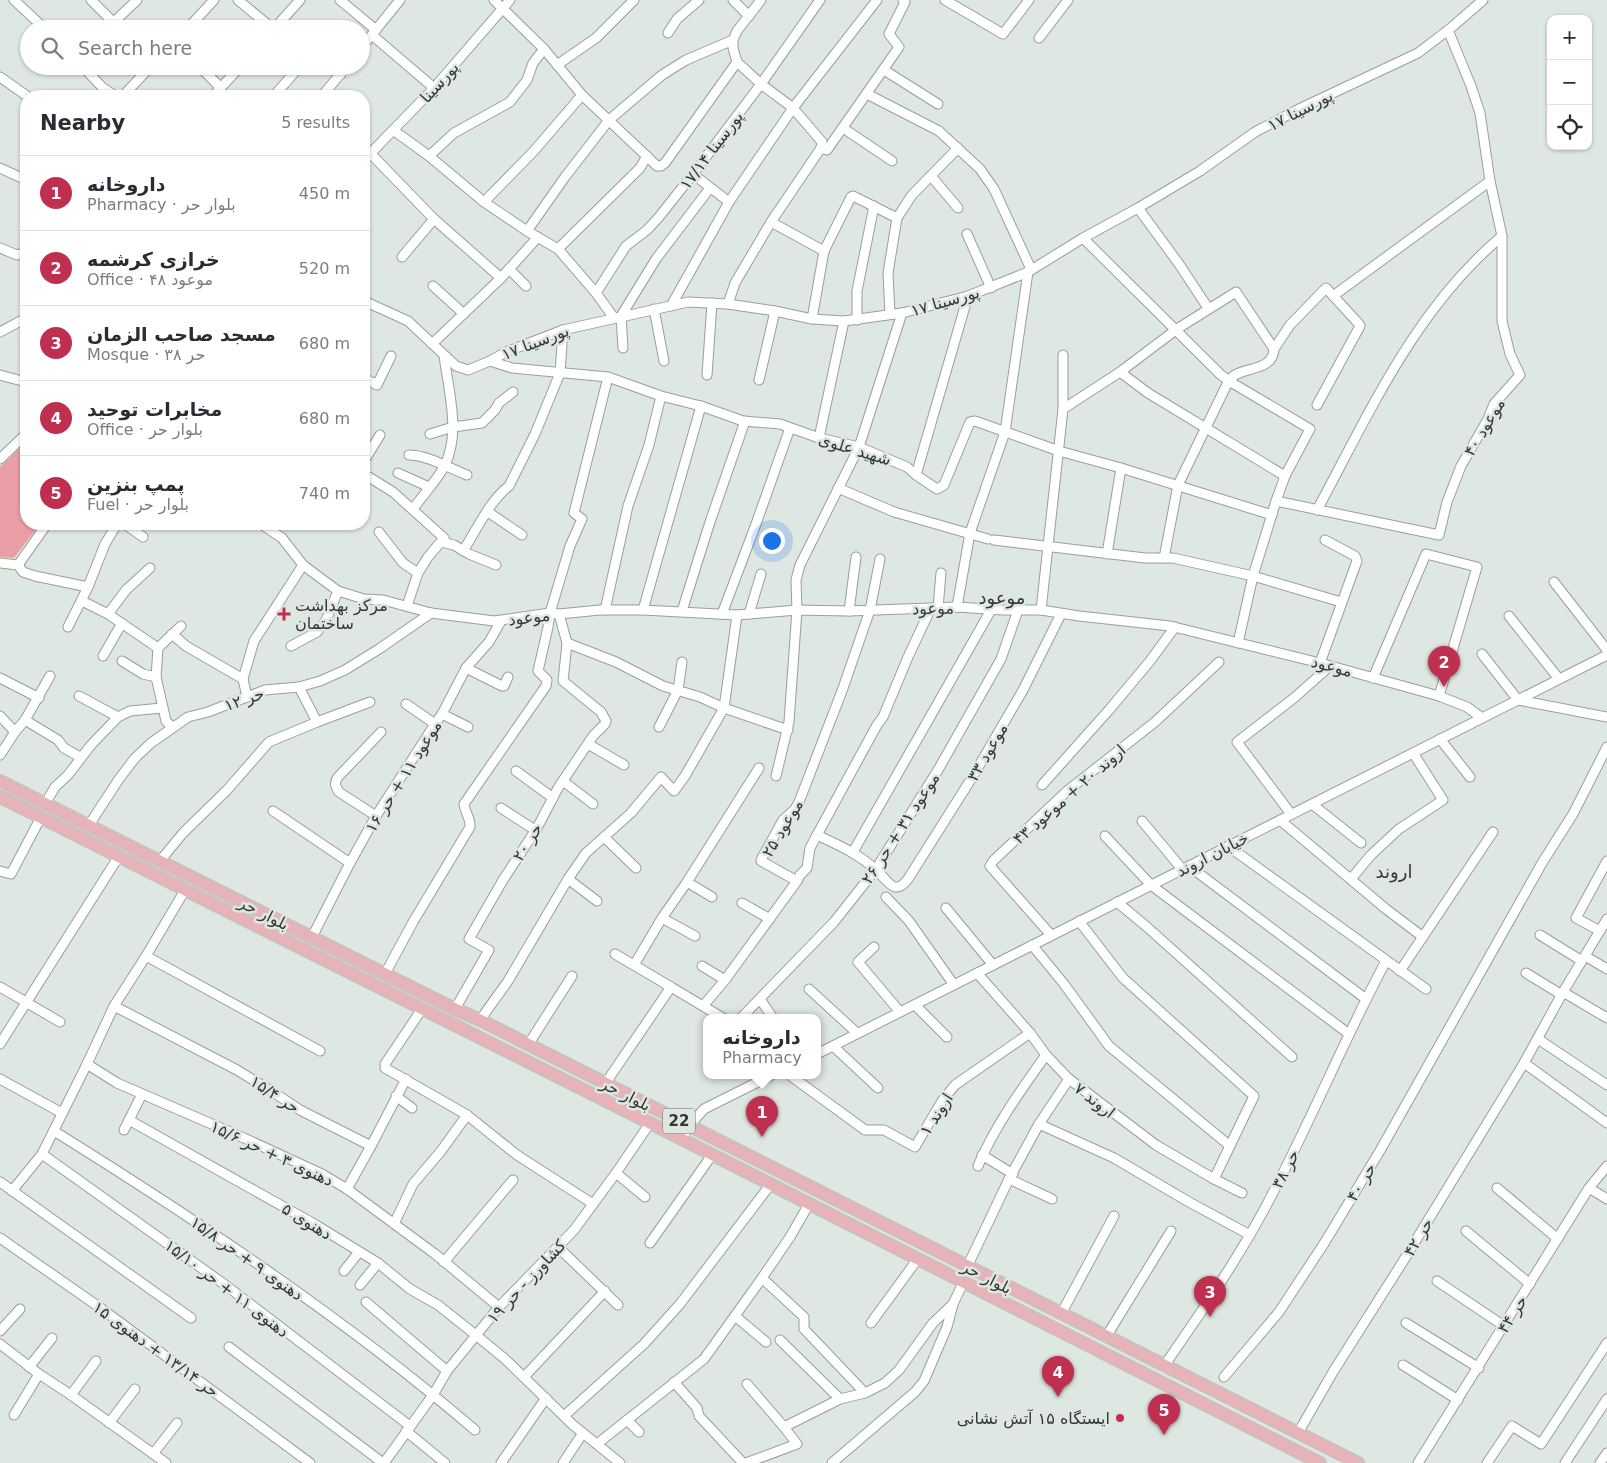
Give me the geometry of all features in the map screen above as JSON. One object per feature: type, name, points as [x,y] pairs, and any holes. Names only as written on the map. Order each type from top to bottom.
[{"type":"main road","name":"بلوار حر","points":[[0,781],[528,1044],[1358,1463]]},
{"type":"main road","name":"بلوار حر","points":[[0,796],[712,1154],[1320,1463]]},
{"type":"street","points":[[14,0],[35,20]]},
{"type":"street","points":[[91,0],[111,20]]},
{"type":"street","points":[[117,20],[137,0]]},
{"type":"street","points":[[195,20],[214,0]]},
{"type":"street","points":[[238,0],[266,20]]},
{"type":"street","points":[[284,20],[300,0]]},
{"type":"street","points":[[340,0],[361,20]]},
{"type":"street","points":[[370,38],[400,0]]},
{"type":"street","points":[[494,0],[544,49],[582,96],[657,166],[665,163],[737,62]]},
{"type":"street","name":"پورسینا","points":[[370,153],[434,88],[510,0]]},
{"type":"street","points":[[557,65],[596,38],[634,0]]},
{"type":"street","points":[[668,33],[677,19],[699,0]]},
{"type":"street","points":[[733,0],[749,16]]},
{"type":"street","points":[[728,304],[735,283],[771,222],[821,148],[822,142],[793,108],[761,84],[737,62],[733,40],[737,31],[761,0]]},
{"type":"street","name":"پورسینا ۱۷/۱۴","points":[[596,293],[626,246],[653,224],[693,174],[761,84],[820,0]]},
{"type":"street","points":[[671,306],[729,202],[793,108],[877,0]]},
{"type":"street","points":[[945,0],[1003,34],[1029,0]]},
{"type":"street","points":[[1039,38],[1068,0]]},
{"type":"street","name":"پورسینا ۱۷","points":[[370,304],[408,321],[456,366],[468,370],[506,352],[563,330],[688,302],[728,304],[775,311],[812,320],[844,322],[902,313],[968,296],[1030,271],[1083,238],[1200,171],[1255,132],[1301,108],[1418,53],[1483,0]]},
{"type":"street","points":[[821,148],[827,150],[899,47],[889,34],[905,1]]},
{"type":"street","points":[[370,29],[434,88]]},
{"type":"street","points":[[1276,501],[1317,510],[1406,348],[1462,275],[1480,255],[1502,236],[1490,181],[1480,113],[1448,30]]},
{"type":"street","points":[[527,231],[608,120],[662,75],[686,60],[733,40]]},
{"type":"street","points":[[429,156],[454,133],[510,102],[527,80],[533,63],[544,49]]},
{"type":"street","points":[[884,70],[938,104]]},
{"type":"street","points":[[91,75],[106,90]]},
{"type":"street","points":[[129,90],[143,75]]},
{"type":"street","points":[[208,75],[221,88],[232,75]]},
{"type":"street","points":[[279,90],[292,75]]},
{"type":"street","points":[[327,90],[340,75]]},
{"type":"street","points":[[0,77],[20,91]]},
{"type":"street","points":[[867,94],[939,131],[980,169],[994,189],[1030,271],[1005,432],[970,534],[957,607]]},
{"type":"street","points":[[484,202],[533,152],[582,96]]},
{"type":"street","points":[[843,128],[892,161]]},
{"type":"street","points":[[392,130],[429,156],[484,202],[558,249],[617,317],[622,348]]},
{"type":"street","points":[[890,314],[888,273],[897,218],[912,196],[958,148]]},
{"type":"street","points":[[558,249],[640,168],[647,156]]},
{"type":"street","points":[[370,159],[501,278]]},
{"type":"street","points":[[0,168],[20,177]]},
{"type":"street","points":[[693,174],[729,202]]},
{"type":"street","points":[[931,176],[958,208]]},
{"type":"street","points":[[1333,296],[1490,181]]},
{"type":"street","points":[[617,317],[656,259],[710,188]]},
{"type":"street","points":[[812,320],[824,251],[851,197],[853,196],[897,218]]},
{"type":"street","points":[[857,320],[857,291],[874,206]]},
{"type":"street","points":[[1138,208],[1208,308]]},
{"type":"street","points":[[402,257],[434,219]]},
{"type":"street","points":[[771,222],[824,251]]},
{"type":"street","points":[[967,234],[991,288]]},
{"type":"street","name":"موعود ۴۰","points":[[1317,510],[1439,535],[1447,502],[1461,466],[1488,419],[1494,404],[1520,375],[1510,354],[1502,321],[1502,236]]},
{"type":"street","points":[[432,344],[501,278],[538,237]]},
{"type":"street","points":[[1083,238],[1221,375],[1310,428],[1285,476],[1276,501],[1253,576],[1238,642]]},
{"type":"street","points":[[0,248],[17,255],[20,254]]},
{"type":"street","points":[[509,269],[526,286]]},
{"type":"street","points":[[433,286],[464,314]]},
{"type":"street","points":[[1164,558],[1178,485],[1229,380],[1236,374],[1266,365],[1290,325],[1327,289],[1360,326],[1317,405]]},
{"type":"street","points":[[1063,409],[1120,372],[1176,329],[1236,292],[1274,349]]},
{"type":"street","points":[[916,475],[968,296]]},
{"type":"street","points":[[707,375],[712,303]]},
{"type":"street","points":[[654,309],[664,361]]},
{"type":"street","points":[[759,380],[775,311]]},
{"type":"street","points":[[776,776],[788,730],[797,610],[796,580],[800,564],[859,447],[902,313]]},
{"type":"street","points":[[0,332],[20,321]]},
{"type":"street","points":[[819,438],[844,322]]},
{"type":"street","points":[[463,551],[488,512],[503,491],[509,486],[522,462],[560,373],[563,330]]},
{"type":"street","points":[[413,509],[444,466],[450,449],[453,427],[444,355]]},
{"type":"street","points":[[1041,610],[1063,409],[1063,355]]},
{"type":"street","points":[[370,381],[377,385],[391,356]]},
{"type":"street","name":"شهید علوی","points":[[490,361],[512,368],[608,377],[661,396],[701,406],[745,421],[780,424],[819,438],[859,447],[907,467],[937,489],[944,485],[970,422],[975,421],[1059,451],[1178,485],[1272,516]]},
{"type":"street","points":[[1120,372],[1148,393],[1285,476]]},
{"type":"street","points":[[0,375],[20,380]]},
{"type":"street","points":[[385,974],[413,922],[471,824],[465,812],[464,804],[546,686],[547,680],[538,671],[570,546],[582,518],[574,513],[608,377]]},
{"type":"street","points":[[430,434],[453,427],[485,422],[499,403],[513,392]]},
{"type":"street","points":[[604,610],[628,506],[649,445],[661,396]]},
{"type":"street","points":[[643,610],[701,406]]},
{"type":"street","points":[[682,611],[745,421]]},
{"type":"street","points":[[722,614],[790,428]]},
{"type":"street","points":[[370,451],[380,435]]},
{"type":"street","points":[[0,459],[20,440]]},
{"type":"street","points":[[409,455],[426,457],[467,475]]},
{"type":"street","points":[[1107,554],[1121,468]]},
{"type":"street","points":[[398,473],[429,487]]},
{"type":"street","points":[[370,478],[393,492],[413,509],[442,540],[496,565]]},
{"type":"street","points":[[838,488],[894,512],[991,540],[1145,558],[1164,558],[1202,564],[1253,576],[1341,602]]},
{"type":"street","points":[[488,512],[522,534]]},
{"type":"street","points":[[18,565],[44,530]]},
{"type":"street","points":[[68,627],[82,601],[105,544],[113,530]]},
{"type":"street","points":[[133,530],[143,537]]},
{"type":"street","points":[[270,530],[282,538],[303,564],[338,591],[326,620],[318,632],[291,646]]},
{"type":"street","points":[[379,532],[403,563],[418,573]]},
{"type":"street","points":[[407,606],[418,573],[442,540]]},
{"type":"street","points":[[1320,663],[1357,558],[1325,540]]},
{"type":"street","points":[[1373,678],[1426,554],[1477,567],[1439,696]]},
{"type":"street","points":[[849,611],[856,557]]},
{"type":"street","points":[[870,610],[880,559]]},
{"type":"street","points":[[0,563],[18,565],[23,572],[35,576],[88,587]]},
{"type":"street","points":[[247,697],[243,679],[254,641],[303,564]]},
{"type":"street","points":[[108,614],[126,590],[150,568]]},
{"type":"street","points":[[817,835],[877,725],[884,717],[908,657],[935,608],[941,573]]},
{"type":"street","points":[[749,614],[762,574]]},
{"type":"street","points":[[1554,582],[1607,650]]},
{"type":"street","name":"موعود","points":[[338,591],[364,599],[383,600],[431,613],[501,621],[554,613],[604,610],[682,611],[737,615],[797,610],[849,611],[957,607],[990,610],[1041,610],[1174,627],[1238,642],[1439,696],[1467,707],[1482,718]]},
{"type":"street","points":[[82,601],[108,614],[158,648]]},
{"type":"street","name":"موعود ۲۵","points":[[870,610],[842,691],[799,802],[795,809],[783,820],[761,861],[797,882],[800,875],[807,868],[810,848],[817,835],[853,852],[893,886],[899,887],[903,885]]},
{"type":"street","points":[[853,852],[990,610]]},
{"type":"street","name":"موعود ۳۱ + حر ۲۶","points":[[745,1014],[834,922],[876,870],[938,770],[1001,659],[1018,610]]},
{"type":"street","name":"حر ۱۲","points":[[89,825],[135,758],[172,727],[188,717],[208,712],[265,690],[300,687],[320,681],[345,670],[431,613]]},
{"type":"street","points":[[554,613],[567,643],[616,662],[663,686],[700,697],[724,708],[788,730]]},
{"type":"street","name":"موعود ۳۳","points":[[903,885],[973,776],[1023,690],[1061,614]]},
{"type":"street","points":[[480,1020],[508,981],[568,879],[586,853],[631,813],[661,777],[674,790],[685,776],[724,708],[737,615]]},
{"type":"street","points":[[1509,616],[1559,679]]},
{"type":"street","name":"موعود ۱۱ + حر ۱۶","points":[[312,937],[376,816],[442,714],[466,668],[489,642],[501,621]]},
{"type":"street","points":[[103,656],[122,623]]},
{"type":"street","points":[[172,727],[166,721],[156,676],[158,648],[180,626]]},
{"type":"street","points":[[1042,785],[1110,710],[1150,661],[1174,627]]},
{"type":"street","points":[[172,634],[186,646],[243,679]]},
{"type":"street","name":"حر ۲۰","points":[[455,1009],[489,950],[469,939],[563,781],[588,744],[605,724],[606,718],[601,712],[563,681],[567,643]]},
{"type":"street","points":[[1482,654],[1518,700],[1607,716]]},
{"type":"street","name":"خیابان اروند","points":[[821,1052],[1607,654]]},
{"type":"street","points":[[122,661],[143,674],[156,676]]},
{"type":"street","points":[[659,727],[678,690],[682,662]]},
{"type":"street","name":"اروند ۲۰ + موعود ۴۳","points":[[1051,935],[990,866],[993,861],[1067,791],[1155,722],[1219,662]]},
{"type":"street","points":[[1291,814],[1237,742],[1294,698],[1330,666]]},
{"type":"street","points":[[466,668],[503,686],[508,677]]},
{"type":"street","points":[[0,755],[39,698],[50,676]]},
{"type":"street","points":[[0,678],[39,698]]},
{"type":"street","points":[[300,687],[317,722]]},
{"type":"street","points":[[79,696],[118,717]]},
{"type":"street","points":[[160,861],[183,833],[227,790],[269,742],[370,702]]},
{"type":"street","points":[[406,704],[435,724]]},
{"type":"street","points":[[45,804],[55,788],[68,775],[90,745],[118,717],[130,712],[162,708]]},
{"type":"street","points":[[442,714],[468,727]]},
{"type":"street","points":[[0,716],[15,732]]},
{"type":"street","points":[[25,720],[58,740],[64,748],[80,758]]},
{"type":"street","points":[[376,816],[339,792],[335,786],[338,777],[380,732]]},
{"type":"street","points":[[1440,739],[1470,777]]},
{"type":"street","points":[[588,744],[624,765]]},
{"type":"street","name":"حر ۴۰","points":[[1224,1377],[1279,1312],[1325,1242],[1381,1149],[1542,863],[1573,814],[1607,747]]},
{"type":"street","points":[[1351,879],[1371,855],[1399,829],[1443,800],[1413,753]]},
{"type":"street","points":[[634,965],[662,918],[759,768]]},
{"type":"street","points":[[516,771],[553,798]]},
{"type":"street","points":[[563,781],[593,804]]},
{"type":"street","points":[[1312,804],[1360,843]]},
{"type":"street","points":[[501,808],[535,830]]},
{"type":"street","points":[[272,811],[350,863]]},
{"type":"street","points":[[0,871],[11,874],[41,817]]},
{"type":"street","points":[[1280,820],[1386,909],[1423,936]]},
{"type":"street","points":[[1142,821],[1185,868],[1366,999]]},
{"type":"street","points":[[1400,971],[1493,832]]},
{"type":"street","points":[[1105,836],[1151,885],[1349,1034]]},
{"type":"street","points":[[604,837],[636,868]]},
{"type":"street","points":[[1228,846],[1426,989]]},
{"type":"street","points":[[0,1044],[119,856]]},
{"type":"street","points":[[1604,925],[1576,918],[1607,861]]},
{"type":"street","points":[[568,879],[597,901]]},
{"type":"street","points":[[687,882],[712,897]]},
{"type":"street","points":[[702,1006],[725,980],[797,882]]},
{"type":"street","points":[[12,1191],[42,1154],[114,1006],[185,890]]},
{"type":"street","points":[[886,897],[909,921],[954,985]]},
{"type":"street","points":[[1117,902],[1292,1057]]},
{"type":"street","points":[[742,903],[770,919]]},
{"type":"street","points":[[946,908],[993,965]]},
{"type":"street","points":[[662,918],[695,936]]},
{"type":"street","points":[[1079,921],[1123,978],[1254,1096],[1214,1179]]},
{"type":"street","name":"حر ۴۲","points":[[1298,1433],[1333,1372],[1524,1063],[1562,994],[1604,925]]},
{"type":"street","points":[[1540,935],[1607,969]]},
{"type":"street","points":[[1032,945],[1064,984],[1109,1046],[1230,1146]]},
{"type":"street","points":[[874,947],[860,960],[860,965],[900,1012]]},
{"type":"street","points":[[615,954],[716,1014]]},
{"type":"street","points":[[146,956],[320,1052]]},
{"type":"street","name":"حر ۳۸","points":[[1164,1366],[1204,1308],[1267,1205],[1386,960]]},
{"type":"street","points":[[702,966],[725,980]]},
{"type":"street","name":"اروند ۷","points":[[977,973],[1030,1033],[1046,1055],[1069,1079],[1156,1145],[1242,1193]]},
{"type":"street","points":[[1526,973],[1607,1018]]},
{"type":"street","points":[[528,1044],[572,976]]},
{"type":"street","points":[[0,987],[60,1022]]},
{"type":"street","points":[[605,1084],[671,987]]},
{"type":"street","points":[[809,989],[857,1033]]},
{"type":"street","points":[[760,1000],[770,1014]]},
{"type":"street","points":[[915,1005],[947,1037]]},
{"type":"street","name":"حر ۱۵/۴","points":[[114,1006],[237,1070],[300,1110],[371,1146]]},
{"type":"street","points":[[422,1009],[385,1064],[385,1068],[467,1115],[517,1155],[593,1204]]},
{"type":"street","name":"اروند ۱","points":[[795,1079],[865,1130],[884,1130],[916,1147],[942,1101],[955,1085],[1030,1033]]},
{"type":"street","points":[[1538,1039],[1607,1084]]},
{"type":"street","points":[[833,1046],[878,1088]]},
{"type":"street","points":[[978,1166],[982,1155],[1018,1095],[1046,1055]]},
{"type":"street","points":[[1524,1063],[1607,1123]]},
{"type":"street","name":"دهنوی ۳ + حر ۱۵/۶","points":[[87,1064],[118,1083],[322,1174],[347,1189],[394,1224],[499,1307]]},
{"type":"street","points":[[0,1079],[62,1113]]},
{"type":"street","points":[[347,1189],[406,1079]]},
{"type":"street","points":[[682,1139],[689,1126],[704,1108],[764,1079]]},
{"type":"street","points":[[967,1266],[1039,1124],[1069,1079]]},
{"type":"street","points":[[124,1130],[142,1094]]},
{"type":"street","points":[[396,1096],[412,1108]]},
{"type":"street","points":[[394,1224],[413,1184],[441,1151],[467,1115]]},
{"type":"street","name":"دهنوی ۵","points":[[129,1120],[308,1221],[378,1263],[410,1289],[438,1305],[477,1336],[583,1433],[620,1463]]},
{"type":"street","name":"کشاورز - حر ۱۹","points":[[384,1463],[433,1395],[447,1371],[499,1307],[574,1230],[650,1123]]},
{"type":"street","points":[[1039,1124],[1114,1158],[1250,1235]]},
{"type":"street","name":"دهنوی ۹ + حر ۱۵/۸","points":[[54,1131],[125,1175],[251,1259],[334,1319],[433,1395],[475,1430]]},
{"type":"street","name":"دهنوی ۱۱ + حر ۱۵/۱۰","points":[[42,1154],[228,1286],[408,1429],[445,1463]]},
{"type":"street","points":[[650,1243],[712,1154]]},
{"type":"street","points":[[982,1155],[1011,1176],[1052,1199]]},
{"type":"street","name":"حر ۴۴","points":[[1418,1463],[1479,1368],[1589,1188],[1607,1166]]},
{"type":"street","points":[[616,1173],[645,1196]]},
{"type":"street","points":[[444,1262],[513,1180]]},
{"type":"street","points":[[0,1182],[190,1318]]},
{"type":"street","points":[[564,1416],[644,1344],[680,1304],[770,1185]]},
{"type":"street","points":[[1497,1188],[1558,1239]]},
{"type":"street","points":[[1589,1188],[1607,1199]]},
{"type":"street","points":[[597,1444],[704,1359],[790,1237],[809,1204]]},
{"type":"street","points":[[1061,1314],[1114,1216]]},
{"type":"street","points":[[1106,1337],[1171,1231]]},
{"type":"street","points":[[1466,1231],[1530,1284]]},
{"type":"street","name":"حر ۱۳/۱۴ + دهنوی ۱۵","points":[[0,1238],[102,1309],[310,1463]]},
{"type":"street","points":[[558,1248],[618,1305]]},
{"type":"street","points":[[344,1272],[359,1252]]},
{"type":"street","points":[[871,1323],[918,1260]]},
{"type":"street","points":[[360,1285],[378,1263]]},
{"type":"street","points":[[762,1278],[804,1318],[804,1329],[865,1393]]},
{"type":"street","points":[[1437,1281],[1504,1326]]},
{"type":"street","points":[[832,1463],[914,1392],[924,1381],[947,1327],[953,1304],[963,1283]]},
{"type":"street","points":[[524,1377],[605,1291]]},
{"type":"street","points":[[366,1302],[447,1371]]},
{"type":"street","points":[[784,1426],[840,1399],[865,1393],[886,1383],[899,1370],[933,1323],[953,1304]]},
{"type":"street","points":[[0,1331],[20,1309]]},
{"type":"street","points":[[735,1316],[766,1342]]},
{"type":"street","points":[[1406,1323],[1479,1368]]},
{"type":"street","points":[[29,1367],[52,1338]]},
{"type":"street","points":[[780,1340],[840,1399]]},
{"type":"street","points":[[1487,1463],[1512,1426],[1541,1444],[1607,1343]]},
{"type":"street","points":[[0,1344],[29,1367],[166,1463]]},
{"type":"street","points":[[229,1347],[384,1463]]},
{"type":"street","points":[[71,1395],[96,1361]]},
{"type":"street","points":[[1403,1365],[1458,1400]]},
{"type":"street","points":[[14,1414],[39,1374]]},
{"type":"street","points":[[674,1382],[697,1408],[699,1416],[744,1463],[796,1445],[784,1426],[747,1384]]},
{"type":"street","points":[[109,1423],[135,1389]]},
{"type":"street","points":[[501,1463],[546,1398]]},
{"type":"street","points":[[1565,1463],[1607,1399]]},
{"type":"street","points":[[627,1420],[638,1432]]},
{"type":"street","points":[[153,1454],[176,1423]]},
{"type":"street","points":[[563,1463],[583,1433]]},
{"type":"street","points":[[1600,1463],[1607,1453]]},
{"type":"shaded area","points":[[20,448],[20,530],[35,530],[14,558],[0,557],[0,467]]},
{"type":"place","name":"مرکز بهداشت ساختمان","points":[[284,614]]},
{"type":"place","name":"خرازی کرشمه","points":[[1444,687]]},
{"type":"place","name":"داروخانه","points":[[762,1137]]},
{"type":"place","name":"مسجد صاحب الزمان","points":[[1210,1317]]},
{"type":"place","name":"مخابرات توحید","points":[[1058,1397]]},
{"type":"place","name":"ایستگاه ۱۵ آتش نشانی","points":[[1120,1418]]},
{"type":"place","name":"پمپ بنزین","points":[[1164,1435]]},
{"type":"district","name":"موعود","points":[[1002,598]]},
{"type":"district","name":"اروند","points":[[1394,872]]}]
